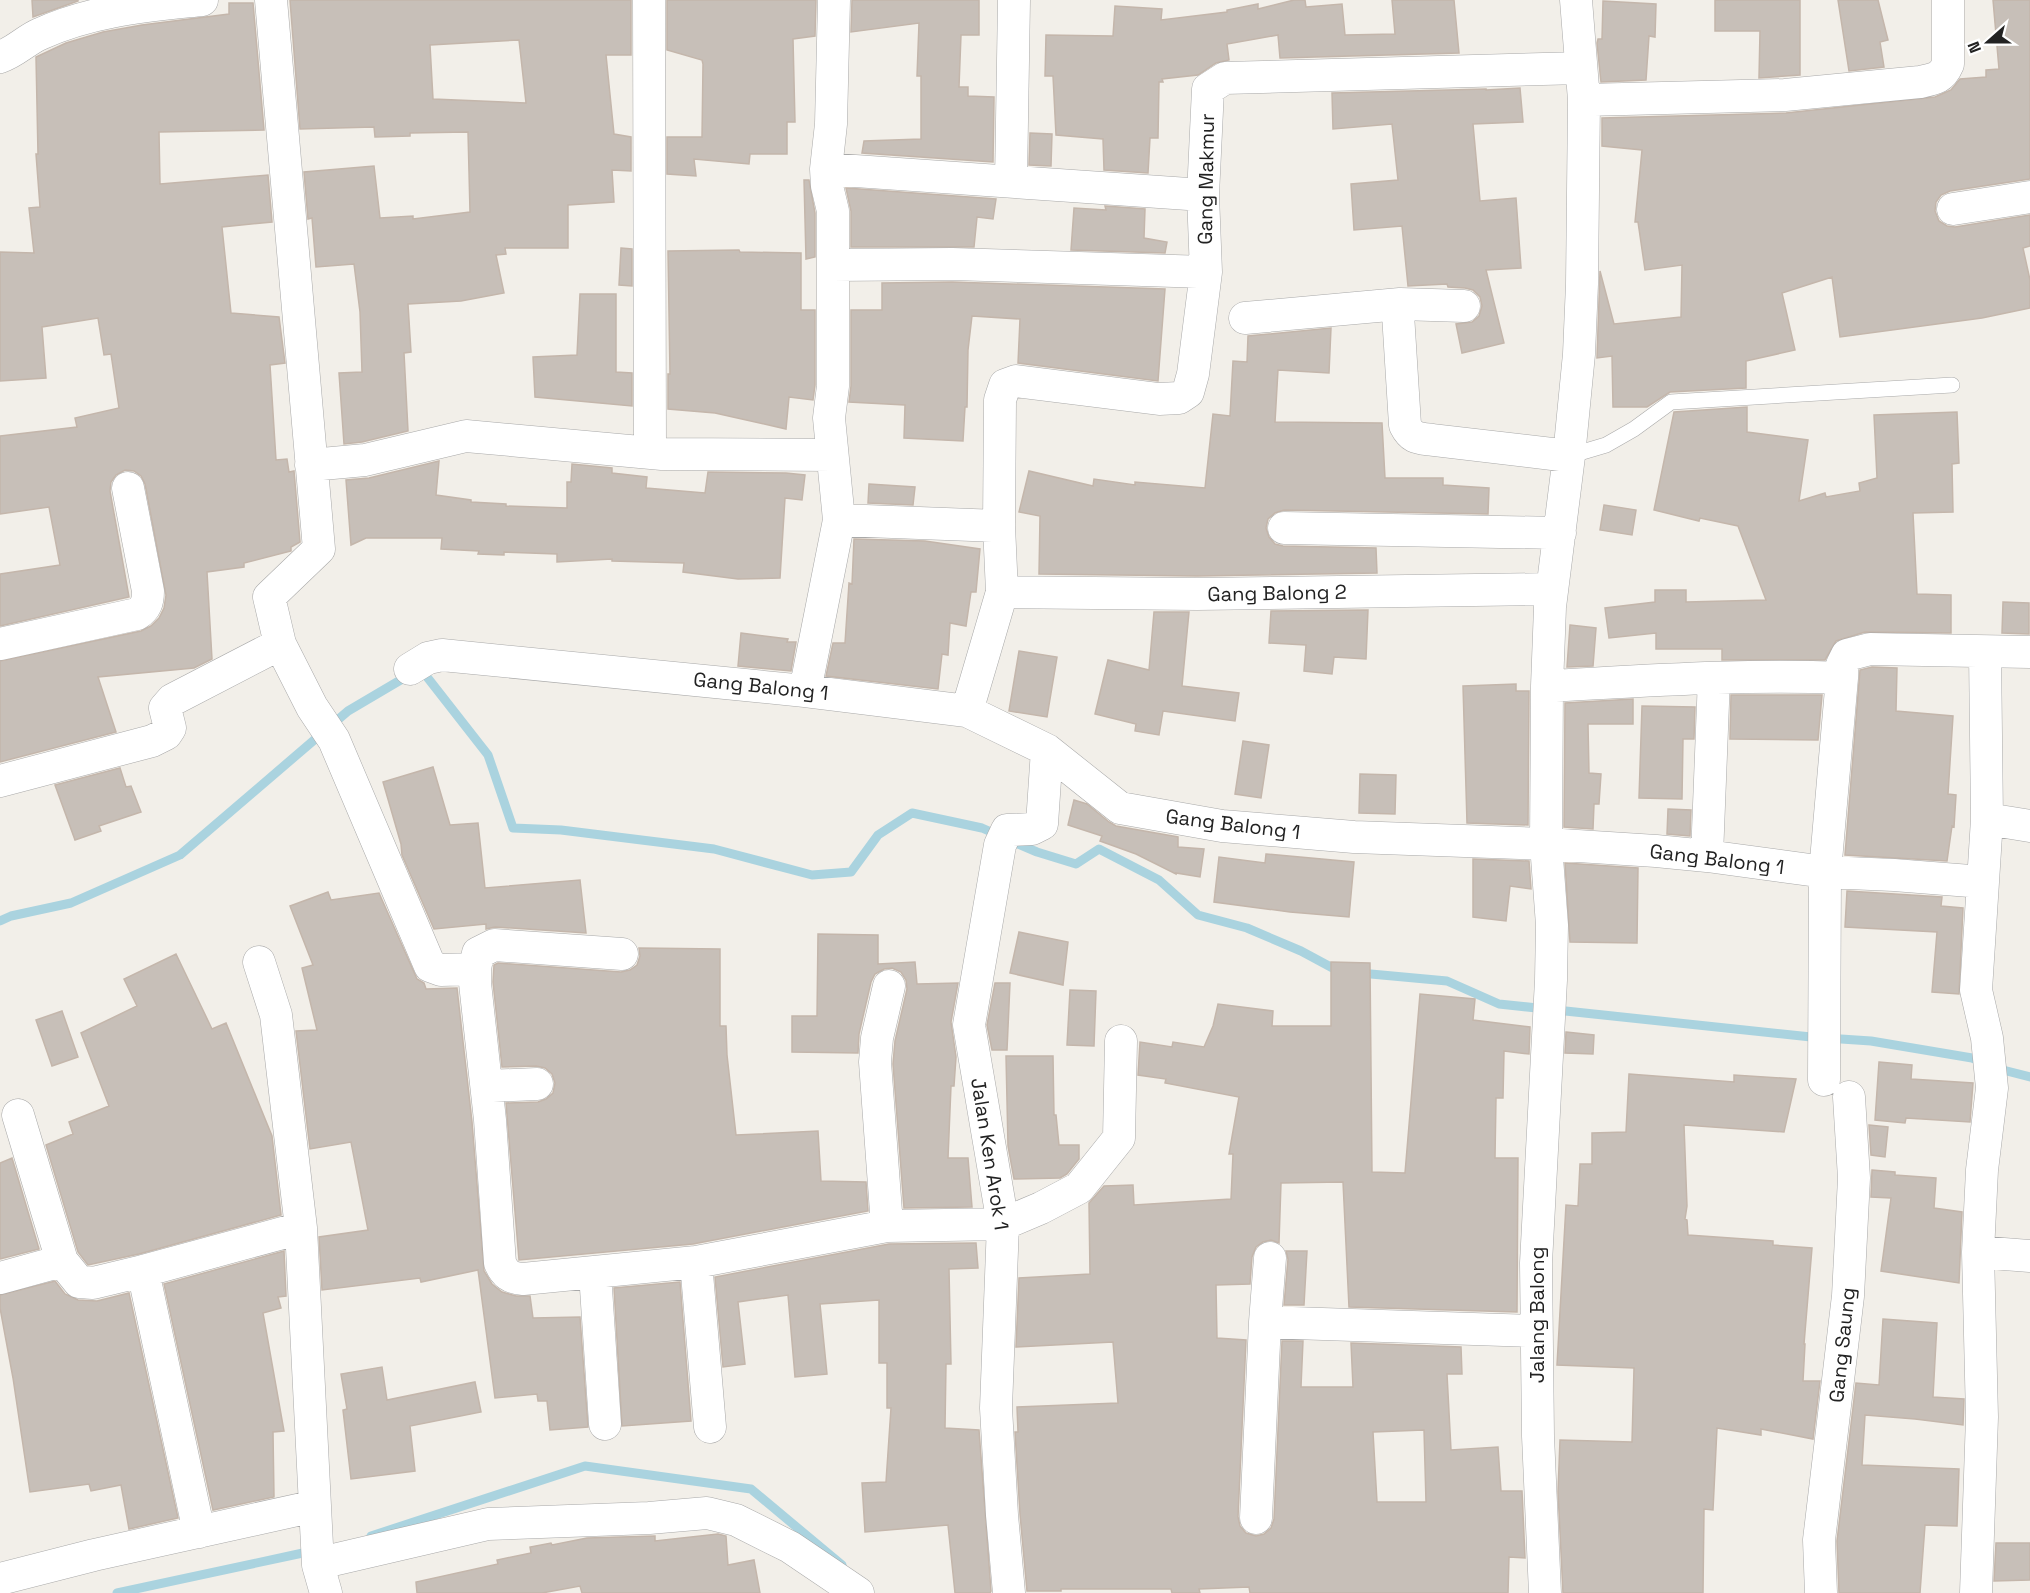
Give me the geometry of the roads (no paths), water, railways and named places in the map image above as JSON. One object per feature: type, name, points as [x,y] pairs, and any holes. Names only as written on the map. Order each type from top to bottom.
[{"type":"street","points":[[0,57],[16,50],[38,35],[87,17],[131,7],[202,0]]},
{"type":"street","points":[[271,0],[319,549],[268,597],[280,644],[326,728],[430,966],[441,970],[475,969]]},
{"type":"street","points":[[649,0],[650,453]]},
{"type":"street","points":[[806,691],[839,520],[829,418],[833,386],[833,211],[827,186],[826,169],[831,124],[834,0]]},
{"type":"street","points":[[1011,181],[1014,0]]},
{"type":"street","name":"Jalang Balong","points":[[1545,1593],[1538,1436],[1536,1263],[1549,1037],[1552,925],[1546,844],[1546,686],[1552,589],[1579,354],[1584,99],[1576,0]]},
{"type":"street","points":[[1584,99],[1785,95],[1933,80],[1944,74],[1948,64],[1948,0]]},
{"type":"street","name":"Gang Makmur","points":[[833,265],[952,264],[1206,272],[1203,195],[1208,89],[1225,78],[1581,68]]},
{"type":"street","points":[[826,169],[1203,195]]},
{"type":"street","points":[[1953,209],[2030,196]]},
{"type":"street","points":[[967,711],[1002,592],[999,526],[1000,400],[1005,385],[1016,381],[1159,399],[1179,398],[1188,392],[1193,374],[1206,272]]},
{"type":"street","points":[[1400,304],[1398,314],[1405,425],[1410,434],[1433,441],[1569,456]]},
{"type":"street","points":[[1245,318],[1400,304],[1464,306]]},
{"type":"street","points":[[311,465],[365,460],[466,436],[650,453],[832,455]]},
{"type":"street","points":[[0,644],[136,614],[144,610],[148,602],[148,591],[128,488]]},
{"type":"street","points":[[839,520],[999,526]]},
{"type":"street","points":[[1284,528],[1560,533]]},
{"type":"street","name":"Gang Balong 2","points":[[1002,592],[1197,594],[1552,589]]},
{"type":"street","points":[[0,781],[152,741],[166,734],[170,728],[165,708],[172,700],[280,644]]},
{"type":"street","name":"Gang Saung","points":[[1821,1593],[1820,1540],[1848,1296],[1854,1178],[1833,1077],[1825,1017],[1826,872],[1842,665],[1847,655],[1870,649],[1985,652]]},
{"type":"street","points":[[1976,1593],[1982,1417],[1978,1252],[1982,1170],[1992,1088],[1987,1038],[1976,990],[1987,819],[1985,652],[2030,652]]},
{"type":"street","name":"Gang Balong 1","points":[[410,669],[428,658],[442,655],[806,691],[967,711],[1047,750],[1120,808],[1222,826],[1285,832],[1546,844],[1707,856],[1826,872],[1983,882]]},
{"type":"street","points":[[1546,686],[1786,676],[1842,678]]},
{"type":"street","points":[[1707,856],[1714,678]]},
{"type":"street","name":"Jalan Ken Arok 1","points":[[1009,1593],[996,1408],[1003,1224],[969,1024],[1003,837],[1042,824],[1047,750]]},
{"type":"street","points":[[1987,819],[2030,826]]},
{"type":"street","points":[[622,954],[494,945],[478,953],[475,969],[487,1086],[500,1263],[505,1273],[513,1278],[595,1273],[696,1262],[886,1226],[1003,1224],[1041,1208],[1079,1188],[1119,1138],[1121,1041]]},
{"type":"street","points":[[259,962],[276,1016],[301,1228],[320,1570]]},
{"type":"street","points":[[886,1226],[875,1062],[877,1038],[889,986]]},
{"type":"street","points":[[487,1086],[537,1084]]},
{"type":"street","points":[[18,1115],[62,1261],[79,1282],[93,1283],[143,1271],[301,1228]]},
{"type":"street","points":[[1978,1252],[2030,1256]]},
{"type":"street","points":[[1256,1518],[1270,1258]]},
{"type":"street","points":[[0,1278],[62,1261]]},
{"type":"street","points":[[696,1262],[710,1427]]},
{"type":"street","points":[[143,1271],[199,1532]]},
{"type":"street","points":[[595,1273],[605,1424]]},
{"type":"street","points":[[1265,1322],[1536,1331]]},
{"type":"street","points":[[0,1579],[199,1532],[315,1512]]},
{"type":"street","points":[[320,1570],[333,1560],[488,1524],[649,1518],[707,1513],[736,1520],[790,1547],[858,1593]]},
{"type":"lane","points":[[1569,456],[1606,445],[1634,429],[1671,402],[1952,385]]},
{"type":"waterway","points":[[420,668],[488,755],[513,828],[561,830],[714,849],[812,875],[851,872],[878,835],[912,813],[982,828],[998,835]]},
{"type":"waterway","points":[[0,921],[11,916],[71,903],[180,855],[348,711],[409,675]]},
{"type":"waterway","points":[[1011,841],[1076,864],[1099,849],[1159,880],[1198,915],[1247,928],[1301,951],[1340,972]]},
{"type":"waterway","points":[[1360,973],[1447,981],[1499,1004],[1811,1037],[1871,1041],[1972,1058],[1982,1062]]},
{"type":"waterway","points":[[1995,1068],[2030,1077]]},
{"type":"waterway","points":[[371,1536],[585,1466],[751,1489],[842,1565]]},
{"type":"waterway","points":[[117,1593],[312,1551]]}]
